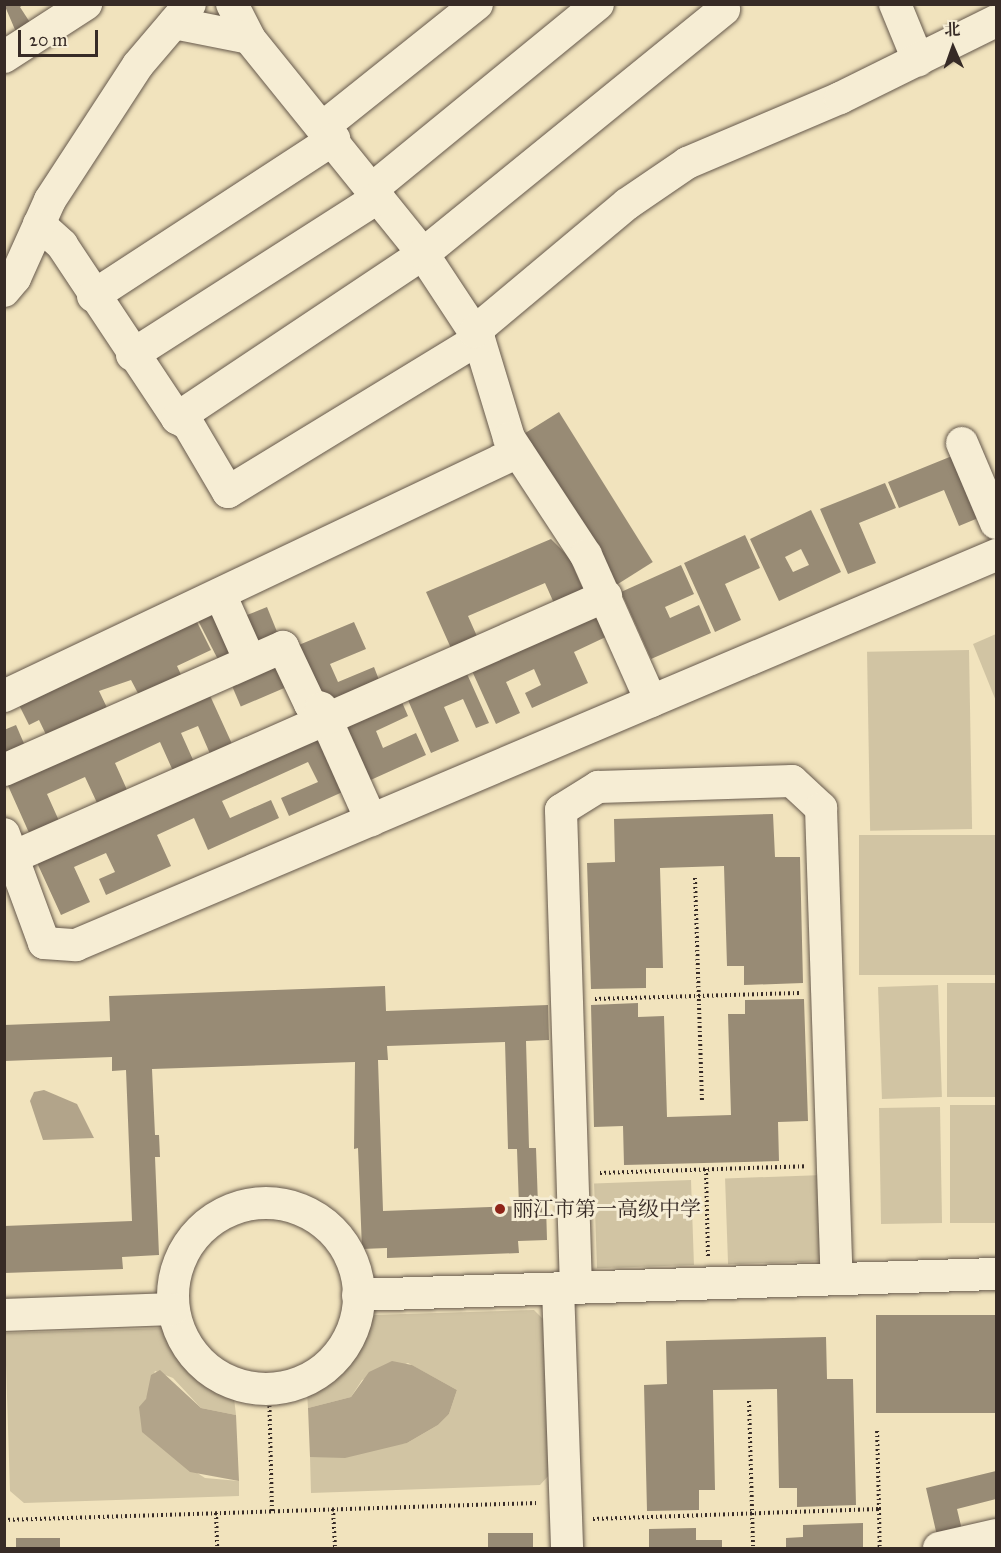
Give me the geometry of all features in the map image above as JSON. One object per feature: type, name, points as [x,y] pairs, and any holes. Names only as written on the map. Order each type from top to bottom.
[{"type":"street","points":[[4,57],[86,4]]},
{"type":"street","points":[[232,4],[249,38],[329,134],[423,254],[477,335],[503,425],[518,452],[586,555],[651,701]]},
{"type":"street","points":[[93,296],[329,134],[477,4]]},
{"type":"street","points":[[132,355],[375,193],[598,4]]},
{"type":"street","points":[[896,4],[918,60]]},
{"type":"street","points":[[177,418],[423,254],[724,9]]},
{"type":"street","points":[[4,291],[39,224],[138,65],[182,14],[249,38]]},
{"type":"street","points":[[39,224],[62,245],[132,355],[177,418],[188,424],[228,492],[477,335],[627,204],[687,163],[918,60],[996,21]]},
{"type":"street","points":[[962,443],[996,523]]},
{"type":"street","points":[[4,696],[518,452]]},
{"type":"street","points":[[606,596],[10,858],[44,943],[76,945],[996,555]]},
{"type":"street","points":[[220,594],[250,661]]},
{"type":"street","points":[[4,770],[283,647],[310,704],[321,708],[371,820]]},
{"type":"street","points":[[566,1523],[567,1288],[573,1173],[561,810],[598,787],[792,781],[821,808],[837,1279]]},
{"type":"street","points":[[257,1204],[291,1207],[321,1222],[351,1261],[358,1295],[355,1323],[334,1359],[300,1382],[269,1388],[238,1384],[202,1364],[178,1329],[173,1309],[177,1268],[195,1236],[223,1214],[257,1204]]},
{"type":"street","points":[[358,1295],[996,1274]]},
{"type":"street","points":[[4,1315],[173,1309]]},
{"type":"street","points":[[939,1548],[996,1535]]},
{"type":"path","points":[[695,878],[702,1103]]},
{"type":"path","points":[[567,1000],[828,992]]},
{"type":"path","points":[[573,1173],[833,1165]]},
{"type":"path","points":[[706,1169],[709,1283]]},
{"type":"path","points":[[269,1388],[273,1511]]},
{"type":"path","points":[[748,1401],[753,1548]]},
{"type":"path","points":[[877,1429],[880,1548]]},
{"type":"path","points":[[333,1509],[335,1548]]},
{"type":"path","points":[[4,1520],[333,1509],[566,1523],[879,1509]]},
{"type":"path","points":[[216,1513],[217,1548]]},
{"type":"shaded area","points":[[996,634],[996,701],[973,644]]},
{"type":"shaded area","points":[[969,650],[972,829],[870,831],[867,652]]},
{"type":"shaded area","points":[[859,835],[996,835],[996,975],[859,975]]},
{"type":"shaded area","points":[[947,983],[996,983],[996,1097],[947,1097]]},
{"type":"shaded area","points":[[938,985],[942,1097],[882,1099],[878,987]]},
{"type":"shaded area","points":[[44,1090],[77,1104],[94,1138],[43,1140],[30,1101],[34,1092]]},
{"type":"shaded area","points":[[950,1105],[996,1105],[996,1223],[950,1223]]},
{"type":"shaded area","points":[[940,1107],[942,1223],[881,1224],[879,1108]]},
{"type":"shaded area","points":[[823,1175],[826,1261],[728,1264],[725,1178]]},
{"type":"shaded area","points":[[691,1180],[694,1265],[597,1268],[594,1183]]},
{"type":"shaded area","points":[[534,1310],[545,1321],[550,1474],[540,1485],[311,1493],[310,1457],[407,1443],[438,1425],[449,1414],[457,1390],[408,1363],[362,1380],[351,1397],[308,1408],[307,1392],[352,1356],[374,1315]]},
{"type":"shaded area","points":[[168,1328],[189,1367],[234,1398],[236,1415],[201,1408],[173,1378],[155,1371],[146,1400],[174,1458],[205,1478],[239,1481],[239,1496],[24,1503],[10,1491],[5,1333]]},
{"type":"shaded area","points":[[392,1361],[412,1365],[457,1390],[449,1414],[438,1425],[407,1443],[345,1458],[310,1457],[308,1408],[351,1397],[369,1372]]},
{"type":"shaded area","points":[[160,1370],[201,1408],[236,1415],[239,1481],[190,1472],[142,1432],[139,1407],[146,1399],[151,1375]]},
{"type":"building","points":[[4,4],[24,4],[20,7],[31,24],[16,32]]},
{"type":"building","points":[[559,412],[653,562],[616,585],[523,435]]},
{"type":"building","points":[[957,454],[983,516],[959,526],[944,490],[899,508],[888,482]]},
{"type":"building","points":[[885,483],[896,508],[859,523],[876,563],[848,574],[820,509]]},
{"type":"building","points":[[811,510],[841,572],[779,601],[750,539]],"holes":[[[801,549],[809,565],[793,572],[785,557]]]},
{"type":"building","points":[[745,535],[760,568],[725,584],[741,620],[715,632],[684,563]]},
{"type":"building","points":[[551,539],[569,557],[587,598],[557,610],[545,583],[468,616],[480,643],[454,655],[426,592]]},
{"type":"building","points":[[681,565],[694,594],[665,607],[670,618],[699,605],[711,633],[651,659],[621,592]]},
{"type":"building","points":[[215,603],[242,656],[221,666],[195,613]]},
{"type":"building","points":[[599,604],[612,634],[574,652],[588,683],[532,708],[525,693],[541,685],[534,669],[506,682],[520,713],[496,724],[468,662]]},
{"type":"building","points":[[267,607],[282,644],[255,655],[240,618]]},
{"type":"building","points":[[193,614],[211,650],[177,666],[183,679],[141,699],[131,680],[99,691],[112,718],[52,747],[39,720],[29,725],[16,699]]},
{"type":"building","points":[[354,622],[366,649],[330,664],[338,682],[374,667],[381,685],[327,707],[294,647]]},
{"type":"building","points":[[276,659],[288,687],[241,707],[229,679]]},
{"type":"building","points":[[463,665],[489,723],[476,728],[463,699],[444,707],[459,741],[431,753],[404,691]]},
{"type":"building","points":[[207,689],[233,746],[211,756],[198,726],[181,733],[194,762],[173,771],[160,742],[115,763],[128,792],[98,805],[85,777],[47,794],[60,823],[30,835],[5,779]]},
{"type":"building","points":[[398,693],[408,716],[376,731],[383,748],[416,733],[426,755],[364,783],[336,721]]},
{"type":"building","points":[[16,725],[29,755],[4,767],[4,730]]},
{"type":"building","points":[[319,727],[347,790],[289,816],[281,798],[318,782],[308,762],[222,801],[230,818],[271,800],[279,818],[208,850],[194,818],[157,835],[171,866],[106,895],[99,879],[115,872],[106,853],[74,867],[90,902],[61,915],[33,854]]},
{"type":"building","points":[[773,814],[775,857],[800,857],[803,983],[744,985],[744,966],[727,966],[724,866],[660,868],[663,968],[646,968],[646,988],[591,989],[587,863],[615,862],[614,819]]},
{"type":"building","points":[[385,986],[386,1011],[548,1005],[549,1040],[526,1041],[529,1148],[536,1148],[538,1205],[546,1205],[547,1240],[518,1241],[519,1253],[387,1258],[387,1248],[362,1249],[358,1148],[354,1149],[355,1062],[152,1069],[155,1135],[159,1135],[160,1157],[155,1157],[159,1255],[122,1257],[123,1269],[4,1273],[4,1226],[132,1221],[126,1070],[112,1071],[112,1057],[4,1061],[4,1025],[110,1021],[109,996]],"holes":[[[505,1042],[508,1149],[517,1149],[519,1206],[383,1211],[378,1060],[388,1060],[387,1046]]]},
{"type":"building","points":[[804,999],[808,1121],[778,1122],[779,1161],[624,1165],[623,1126],[594,1127],[591,1005],[638,1003],[638,1017],[664,1016],[667,1117],[731,1115],[728,1014],[745,1014],[745,1000]]},
{"type":"building","points":[[876,1315],[996,1315],[996,1413],[876,1413]]},
{"type":"building","points":[[826,1337],[827,1379],[853,1379],[856,1505],[797,1507],[797,1488],[779,1488],[777,1389],[713,1390],[715,1490],[699,1490],[699,1510],[647,1511],[644,1385],[667,1384],[666,1341]]},
{"type":"building","points":[[996,1471],[996,1499],[957,1509],[963,1534],[938,1540],[926,1488]]},
{"type":"building","points":[[863,1523],[863,1548],[786,1548],[786,1538],[803,1537],[803,1525]]},
{"type":"building","points":[[696,1528],[696,1540],[722,1540],[722,1548],[649,1548],[649,1529]]},
{"type":"building","points":[[488,1533],[533,1533],[533,1548],[488,1548]]},
{"type":"building","points":[[16,1538],[60,1538],[60,1548],[16,1548]]},
{"type":"place","name":"丽江市第一高级中学","points":[[500,1209]]}]
